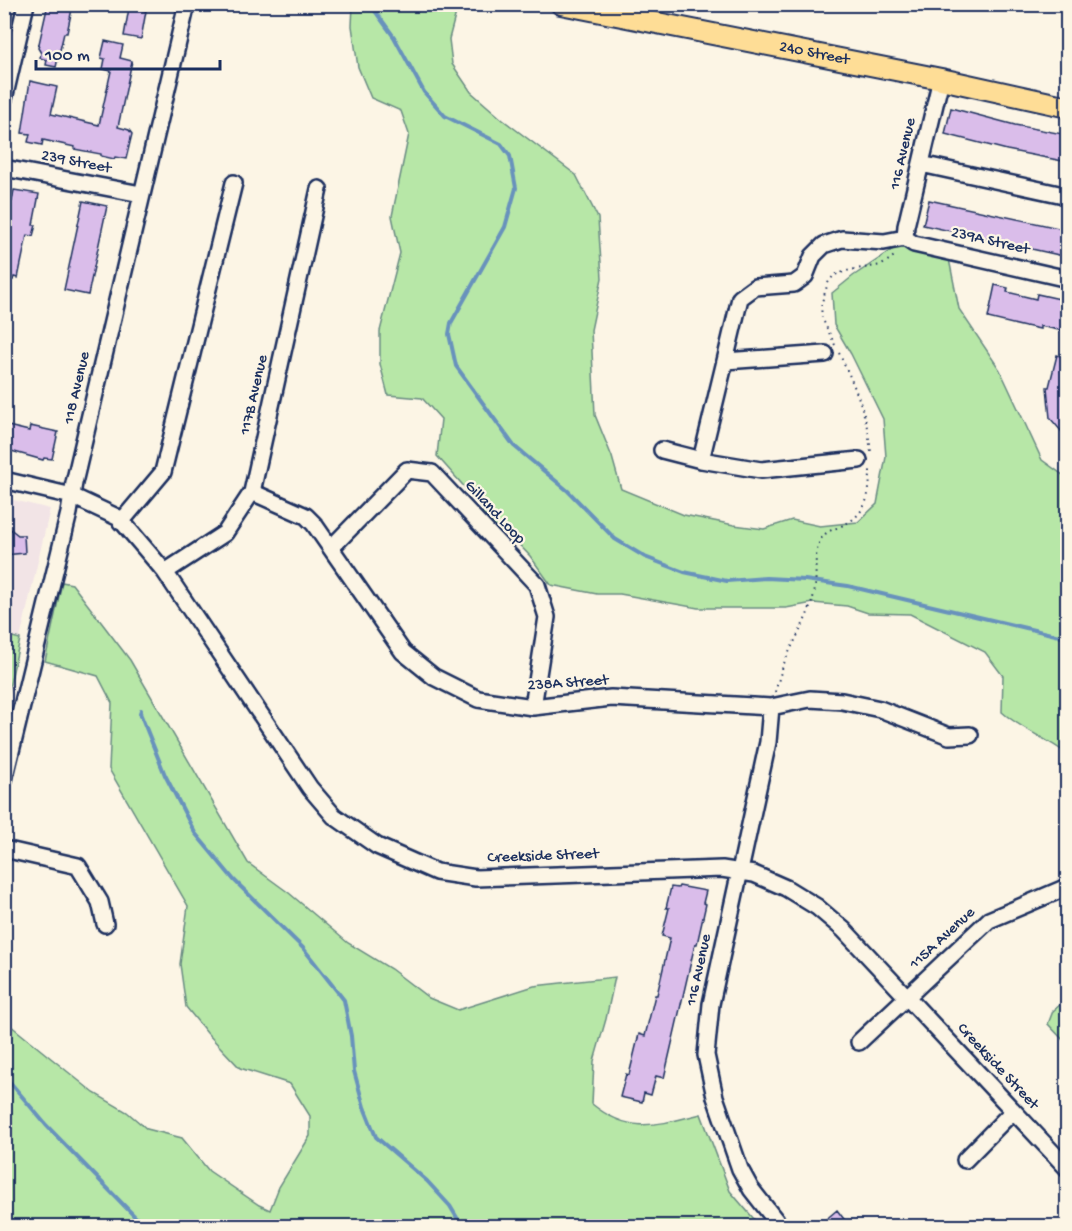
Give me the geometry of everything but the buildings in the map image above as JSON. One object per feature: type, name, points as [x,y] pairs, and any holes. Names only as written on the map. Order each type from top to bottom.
[{"type":"main road","name":"240 Street","points":[[561,4],[941,79],[1068,107]]},
{"type":"street","points":[[4,99],[26,4]]},
{"type":"street","name":"118 Avenue","points":[[4,780],[187,4]]},
{"type":"street","name":"116 Avenue","points":[[905,238],[941,79]]},
{"type":"street","points":[[921,164],[1068,196]]},
{"type":"street","name":"239 Street","points":[[4,168],[141,194]]},
{"type":"street","points":[[122,522],[163,472],[234,183]]},
{"type":"street","name":"117B Avenue","points":[[165,572],[225,533],[252,492],[319,189]]},
{"type":"street","points":[[701,460],[741,298],[755,287],[794,285],[805,276],[813,256],[824,245],[842,239],[884,242],[905,238]]},
{"type":"street","name":"239A Street","points":[[905,238],[914,243],[1068,279]]},
{"type":"street","points":[[725,361],[825,354]]},
{"type":"street","points":[[662,450],[701,460],[761,470],[859,460]]},
{"type":"street","name":"Gilland Loop","points":[[331,548],[407,470],[432,473],[537,585],[547,617],[532,706]]},
{"type":"street","name":"Creekside Street","points":[[4,480],[72,496],[122,522],[165,572],[310,788],[334,816],[377,846],[436,872],[476,878],[713,868],[740,871],[762,877],[786,888],[817,907],[844,930],[1068,1169]]},
{"type":"street","name":"238A Street","points":[[252,492],[306,516],[314,524],[403,652],[434,676],[478,699],[532,706],[612,698],[771,707],[810,699],[842,700],[880,709],[949,736],[969,735]]},
{"type":"street","name":"116 Avenue","points":[[771,707],[768,742],[711,1004],[706,1055],[715,1097],[740,1169],[751,1189],[780,1227]]},
{"type":"street","points":[[4,849],[78,866],[100,902],[105,924]]},
{"type":"street","name":"115A Avenue","points":[[859,1042],[989,920],[1068,887]]},
{"type":"street","points":[[965,1160],[1013,1111]]},
{"type":"path","points":[[771,707],[783,667],[806,619],[815,592],[816,556],[820,540],[826,533],[843,526],[861,512],[866,505],[870,477],[871,451],[866,417],[857,390],[822,318],[823,293],[834,275],[882,265],[900,253]]},
{"type":"shaded area","points":[[5,498],[50,509],[20,639],[5,635]]},
{"type":"green space","points":[[353,5],[458,5],[449,39],[452,64],[471,92],[503,120],[576,175],[598,218],[602,278],[591,330],[595,415],[612,457],[621,489],[684,515],[734,525],[764,529],[792,520],[820,526],[858,522],[877,504],[886,457],[883,419],[834,325],[832,293],[901,244],[948,254],[959,309],[1000,370],[1042,460],[1067,478],[1067,754],[1002,712],[1003,676],[985,652],[910,614],[868,613],[847,606],[813,603],[786,608],[698,608],[620,594],[597,594],[551,585],[530,556],[505,530],[501,534],[482,513],[485,510],[437,456],[441,419],[422,398],[388,395],[380,364],[380,331],[400,253],[392,216],[409,134],[401,111],[371,98],[358,67],[352,26]]},
{"type":"green space","points":[[62,582],[72,584],[130,660],[248,863],[289,893],[348,943],[391,969],[429,998],[458,1010],[534,986],[615,977],[594,1061],[592,1104],[606,1114],[632,1124],[657,1124],[701,1114],[730,1191],[760,1226],[5,1226],[5,1021],[94,1093],[127,1112],[147,1129],[182,1138],[209,1171],[270,1210],[279,1187],[310,1136],[310,1116],[290,1084],[240,1068],[186,1007],[180,964],[188,906],[109,769],[112,703],[98,676],[45,661]]},
{"type":"green space","points":[[4,635],[20,639],[5,707]]},
{"type":"green space","points":[[1067,999],[1067,1044],[1048,1024],[1053,1011]]},
{"type":"waterway","points":[[370,4],[394,37],[424,92],[445,116],[501,144],[510,156],[516,188],[505,227],[451,323],[449,334],[456,366],[514,446],[568,491],[615,539],[645,557],[684,572],[727,581],[766,578],[848,586],[1068,638]]},
{"type":"waterway","points":[[141,710],[140,713],[165,775],[195,833],[234,880],[303,948],[344,1000],[351,1036],[354,1071],[364,1107],[376,1137],[427,1181],[450,1206],[462,1226]]},
{"type":"waterway","points":[[4,1075],[46,1125],[144,1226]]}]
